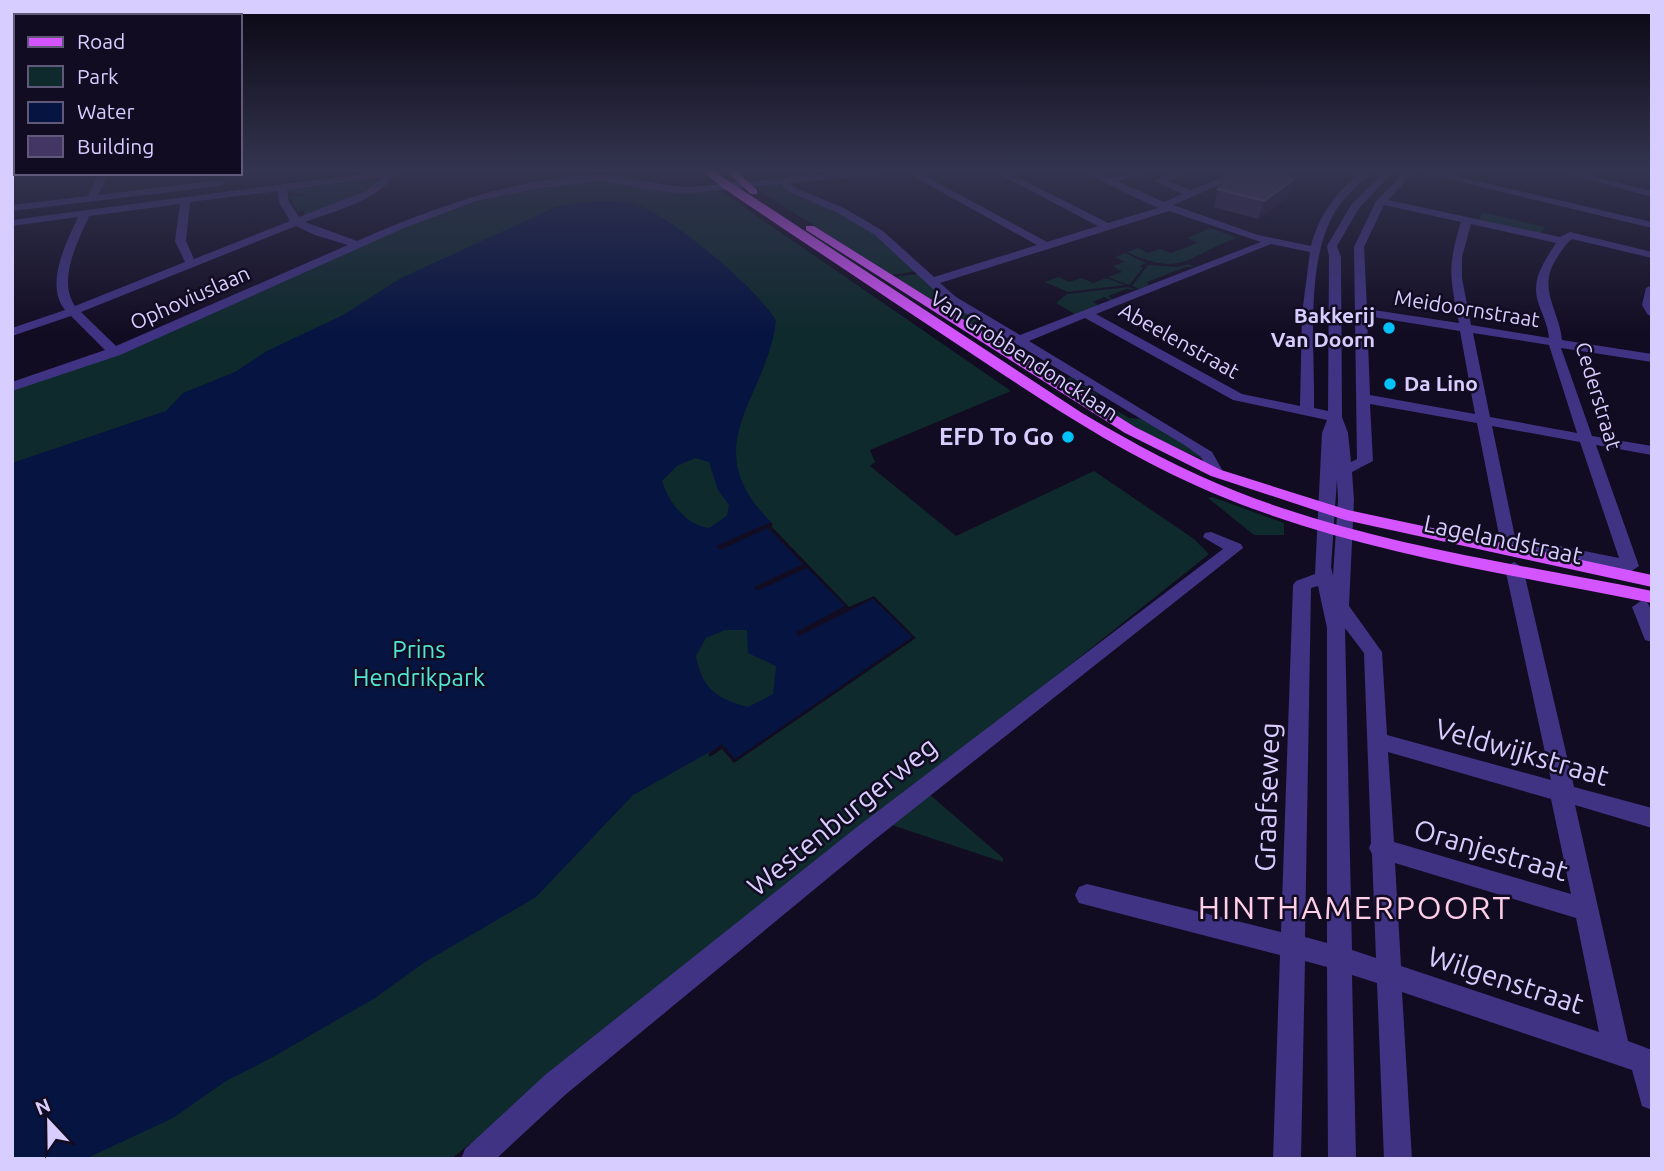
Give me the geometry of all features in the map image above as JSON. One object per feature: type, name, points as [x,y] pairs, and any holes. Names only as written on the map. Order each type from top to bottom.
[{"type":"main road","name":"Van Grobbendoncklaan","points":[[785,225],[1113,439],[1148,458],[1235,496],[1345,522]]},
{"type":"main road","name":"Van Grobbendoncklaan","points":[[805,225],[1129,430],[1216,473],[1325,517]]},
{"type":"main road","name":"Lagelandstraat","points":[[1345,522],[1647,602]]},
{"type":"main road","name":"Lagelandstraat","points":[[1345,522],[1652,580]]},
{"type":"street","points":[[81,225],[61,284],[63,296],[73,311],[115,352]]},
{"type":"street","points":[[182,225],[180,236],[182,249],[191,263]]},
{"type":"street","points":[[12,332],[73,311],[287,225]]},
{"type":"street","points":[[301,225],[358,245]]},
{"type":"street","name":"Ophoviuslaan","points":[[12,387],[115,352],[406,225]]},
{"type":"street","name":"Van Grobbendoncklaan","points":[[865,225],[879,233],[952,300],[1207,455],[1216,473]]},
{"type":"street","points":[[1007,225],[1046,246]]},
{"type":"street","points":[[1103,225],[1108,227]]},
{"type":"street","points":[[931,282],[1115,225]]},
{"type":"street","points":[[1215,225],[1267,243],[1314,250]]},
{"type":"street","points":[[1307,410],[1314,250],[1323,225]]},
{"type":"street","points":[[1345,225],[1343,244],[1335,257],[1335,417],[1329,433],[1324,577],[1339,619],[1373,652],[1380,848],[1398,1159]]},
{"type":"street","points":[[1346,469],[1365,461],[1359,247],[1370,225]]},
{"type":"street","points":[[1466,225],[1456,257],[1465,328],[1483,420]]},
{"type":"street","points":[[1488,225],[1562,241],[1570,235],[1652,255]]},
{"type":"street","name":"Cederstraat","points":[[1562,241],[1541,283],[1557,343],[1555,348],[1630,566]]},
{"type":"street","points":[[1019,340],[1267,243]]},
{"type":"street","points":[[1652,288],[1648,305],[1652,312]]},
{"type":"street","name":"Meidoornstraat","points":[[1359,311],[1652,358]]},
{"type":"street","name":"Abeelenstraat","points":[[1086,314],[1238,397],[1335,417]]},
{"type":"street","points":[[1363,398],[1652,451]]},
{"type":"street","points":[[1335,417],[1341,433],[1346,469],[1339,619],[1342,1159]]},
{"type":"street","name":"Lagelandstraat","points":[[1483,420],[1507,541],[1630,566]]},
{"type":"street","name":"Westenburgerweg","points":[[475,1159],[555,1085],[866,834],[1235,548],[1211,537]]},
{"type":"street","points":[[1514,568],[1563,794],[1584,909],[1616,1049]]},
{"type":"street","name":"Graafseweg","points":[[1287,1159],[1303,585],[1324,577]]},
{"type":"street","points":[[1647,602],[1650,631]]},
{"type":"street","name":"Veldwijkstraat","points":[[1377,740],[1652,817]]},
{"type":"street","name":"Oranjestraat","points":[[1380,848],[1584,909]]},
{"type":"street","name":"Wilgenstraat","points":[[1087,895],[1339,958],[1616,1049],[1647,1062]]},
{"type":"street","points":[[1647,1062],[1652,1096]]},
{"type":"green space","name":"Prins Hendrikpark","points":[[410,225],[769,225],[1011,391],[870,450],[875,462],[870,466],[956,536],[1094,471],[1194,539],[1209,554],[451,1159],[12,1159],[12,390]]},
{"type":"green space","points":[[813,225],[859,225],[875,234],[916,271],[892,275]]},
{"type":"green space","points":[[1494,225],[1545,227],[1540,235]]},
{"type":"green space","points":[[1210,228],[1237,238],[1184,262],[1173,264],[1146,260],[1127,252],[1138,248],[1148,253],[1160,249],[1171,253],[1197,243],[1188,238]]},
{"type":"green space","points":[[1125,253],[1146,263],[1140,266],[1143,268],[1129,285],[1108,277],[1122,272],[1113,266],[1125,262],[1115,257]]},
{"type":"green space","points":[[1188,264],[1195,267],[1186,267],[1147,282],[1149,285],[1139,289],[1132,286],[1148,265],[1178,267]]},
{"type":"green space","points":[[918,274],[947,301],[998,333],[993,335],[978,330],[896,277]]},
{"type":"green space","points":[[1059,277],[1069,282],[1082,278],[1093,283],[1106,278],[1125,285],[1068,292],[1045,282]]},
{"type":"green space","points":[[1129,287],[1136,290],[1126,289],[1108,296],[1113,299],[1110,300],[1104,297],[1093,302],[1098,305],[1075,314],[1056,303],[1067,294]]},
{"type":"green space","points":[[1073,376],[1073,379],[1099,395],[1093,396],[1129,418],[1144,419],[1196,450],[1204,460],[1152,437],[1061,382]]},
{"type":"green space","points":[[1212,497],[1284,523],[1284,535],[1254,535],[1208,498]]},
{"type":"green space","points":[[929,794],[1003,858],[1003,862],[892,825]]},
{"type":"water","name":"Prins Hendrikpark","points":[[517,225],[672,225],[690,237],[752,291],[776,321],[770,349],[741,422],[736,446],[738,470],[749,495],[771,522],[717,546],[720,549],[768,528],[803,564],[754,587],[807,567],[846,607],[796,632],[873,599],[912,637],[735,760],[722,745],[633,795],[536,897],[425,962],[375,998],[226,1081],[173,1118],[85,1159],[12,1159],[12,463],[166,411],[183,393],[235,372],[267,351],[345,314],[401,278]],"holes":[[[695,458],[709,462],[718,490],[729,505],[727,516],[709,528],[686,518],[669,497],[662,481],[677,466]],[[725,630],[747,630],[748,653],[776,666],[773,694],[748,707],[713,691],[702,677],[696,656],[706,638]]]},
{"type":"pier","points":[[771,522],[771,526],[849,607],[874,596],[916,638],[734,763],[722,749],[710,757],[708,754],[722,744],[735,759],[912,637],[873,599],[799,636],[796,632],[845,606],[807,568],[757,591],[754,587],[803,564],[768,528],[720,550],[716,546]]},
{"type":"place","name":"Bakkerij Van Doorn","points":[[1389,328]]},
{"type":"place","name":"Da Lino","points":[[1390,384]]},
{"type":"place","name":"EFD To Go","points":[[1068,437]]},
{"type":"district","name":"HINTHAMERPOORT","points":[[1355,908]]}]
